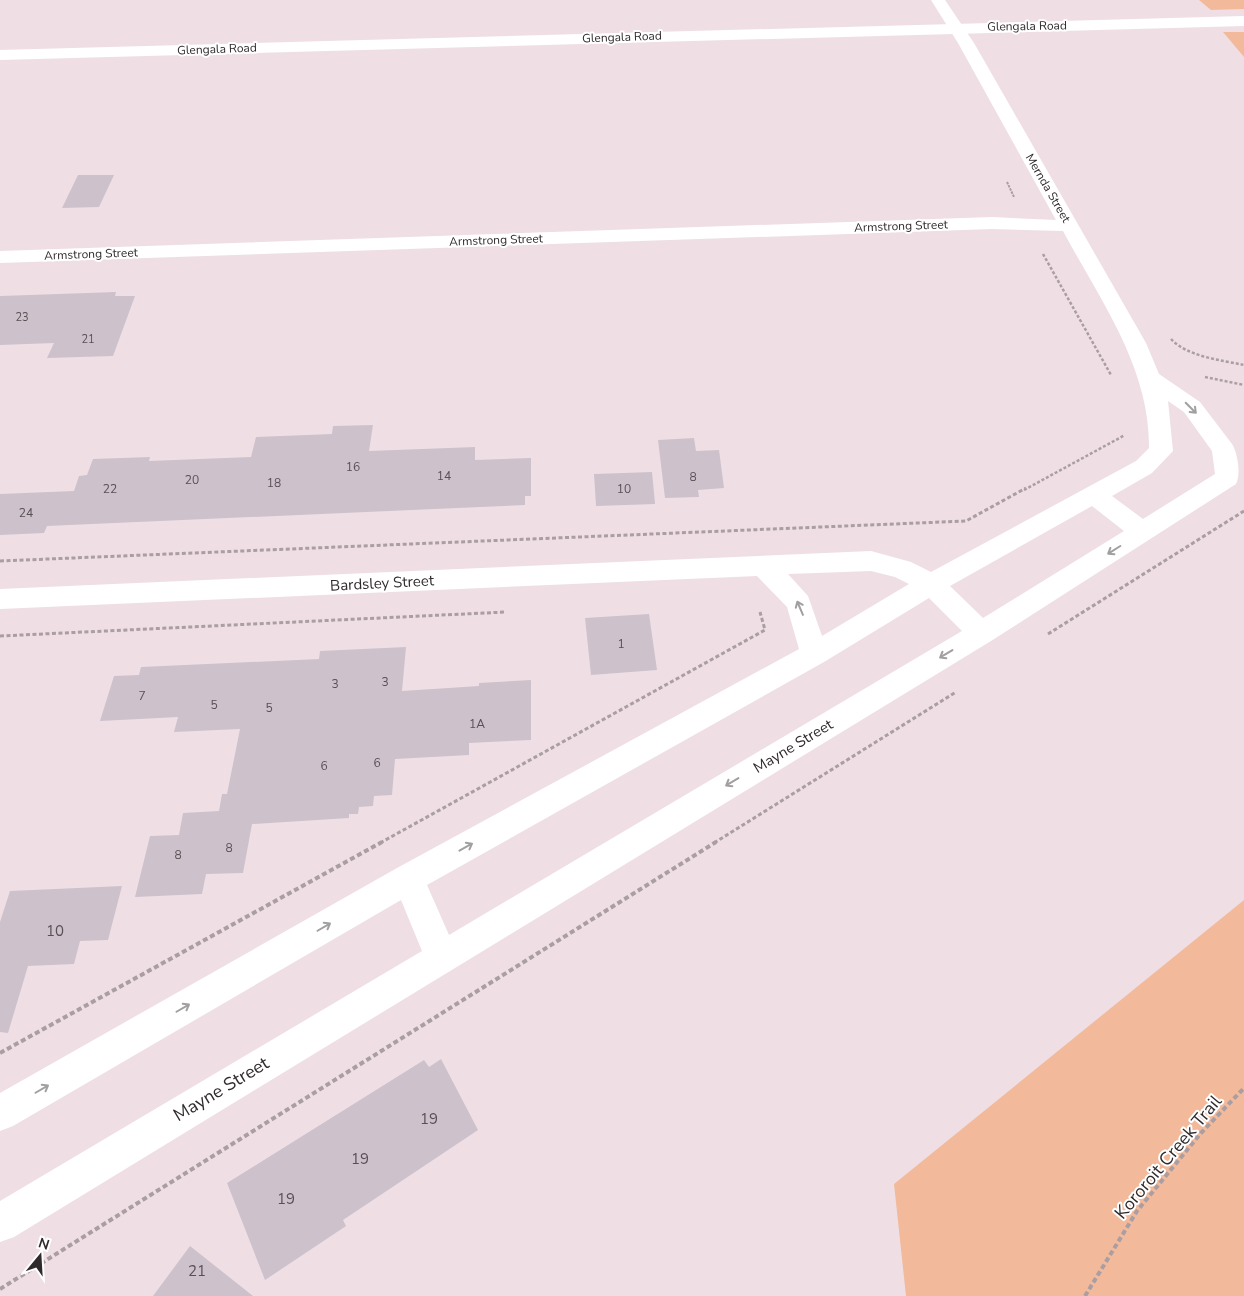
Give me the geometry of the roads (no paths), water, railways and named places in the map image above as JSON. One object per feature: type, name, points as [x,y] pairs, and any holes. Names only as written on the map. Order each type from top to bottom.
[{"type":"street","name":"Mernda Street","points":[[938,0],[954,28],[966,43],[1066,220],[1135,343],[1152,379]]},
{"type":"street","name":"Glengala Road","points":[[0,55],[1244,21]]},
{"type":"street","name":"Armstrong Street","points":[[0,257],[1066,220]]},
{"type":"street","name":"Mayne Street","points":[[0,1223],[441,956],[981,633],[1236,473],[1224,450],[1192,407],[1152,379]]},
{"type":"street","points":[[0,1113],[408,879],[814,654],[930,584],[1144,467],[1161,451],[1162,427],[1152,379]]},
{"type":"street","points":[[1094,495],[1143,532]]},
{"type":"street","name":"Bardsley Street","points":[[0,599],[871,561],[902,569],[930,584],[981,633]]},
{"type":"street","points":[[764,566],[799,603],[814,654]]},
{"type":"street","points":[[408,879],[441,956]]}]
